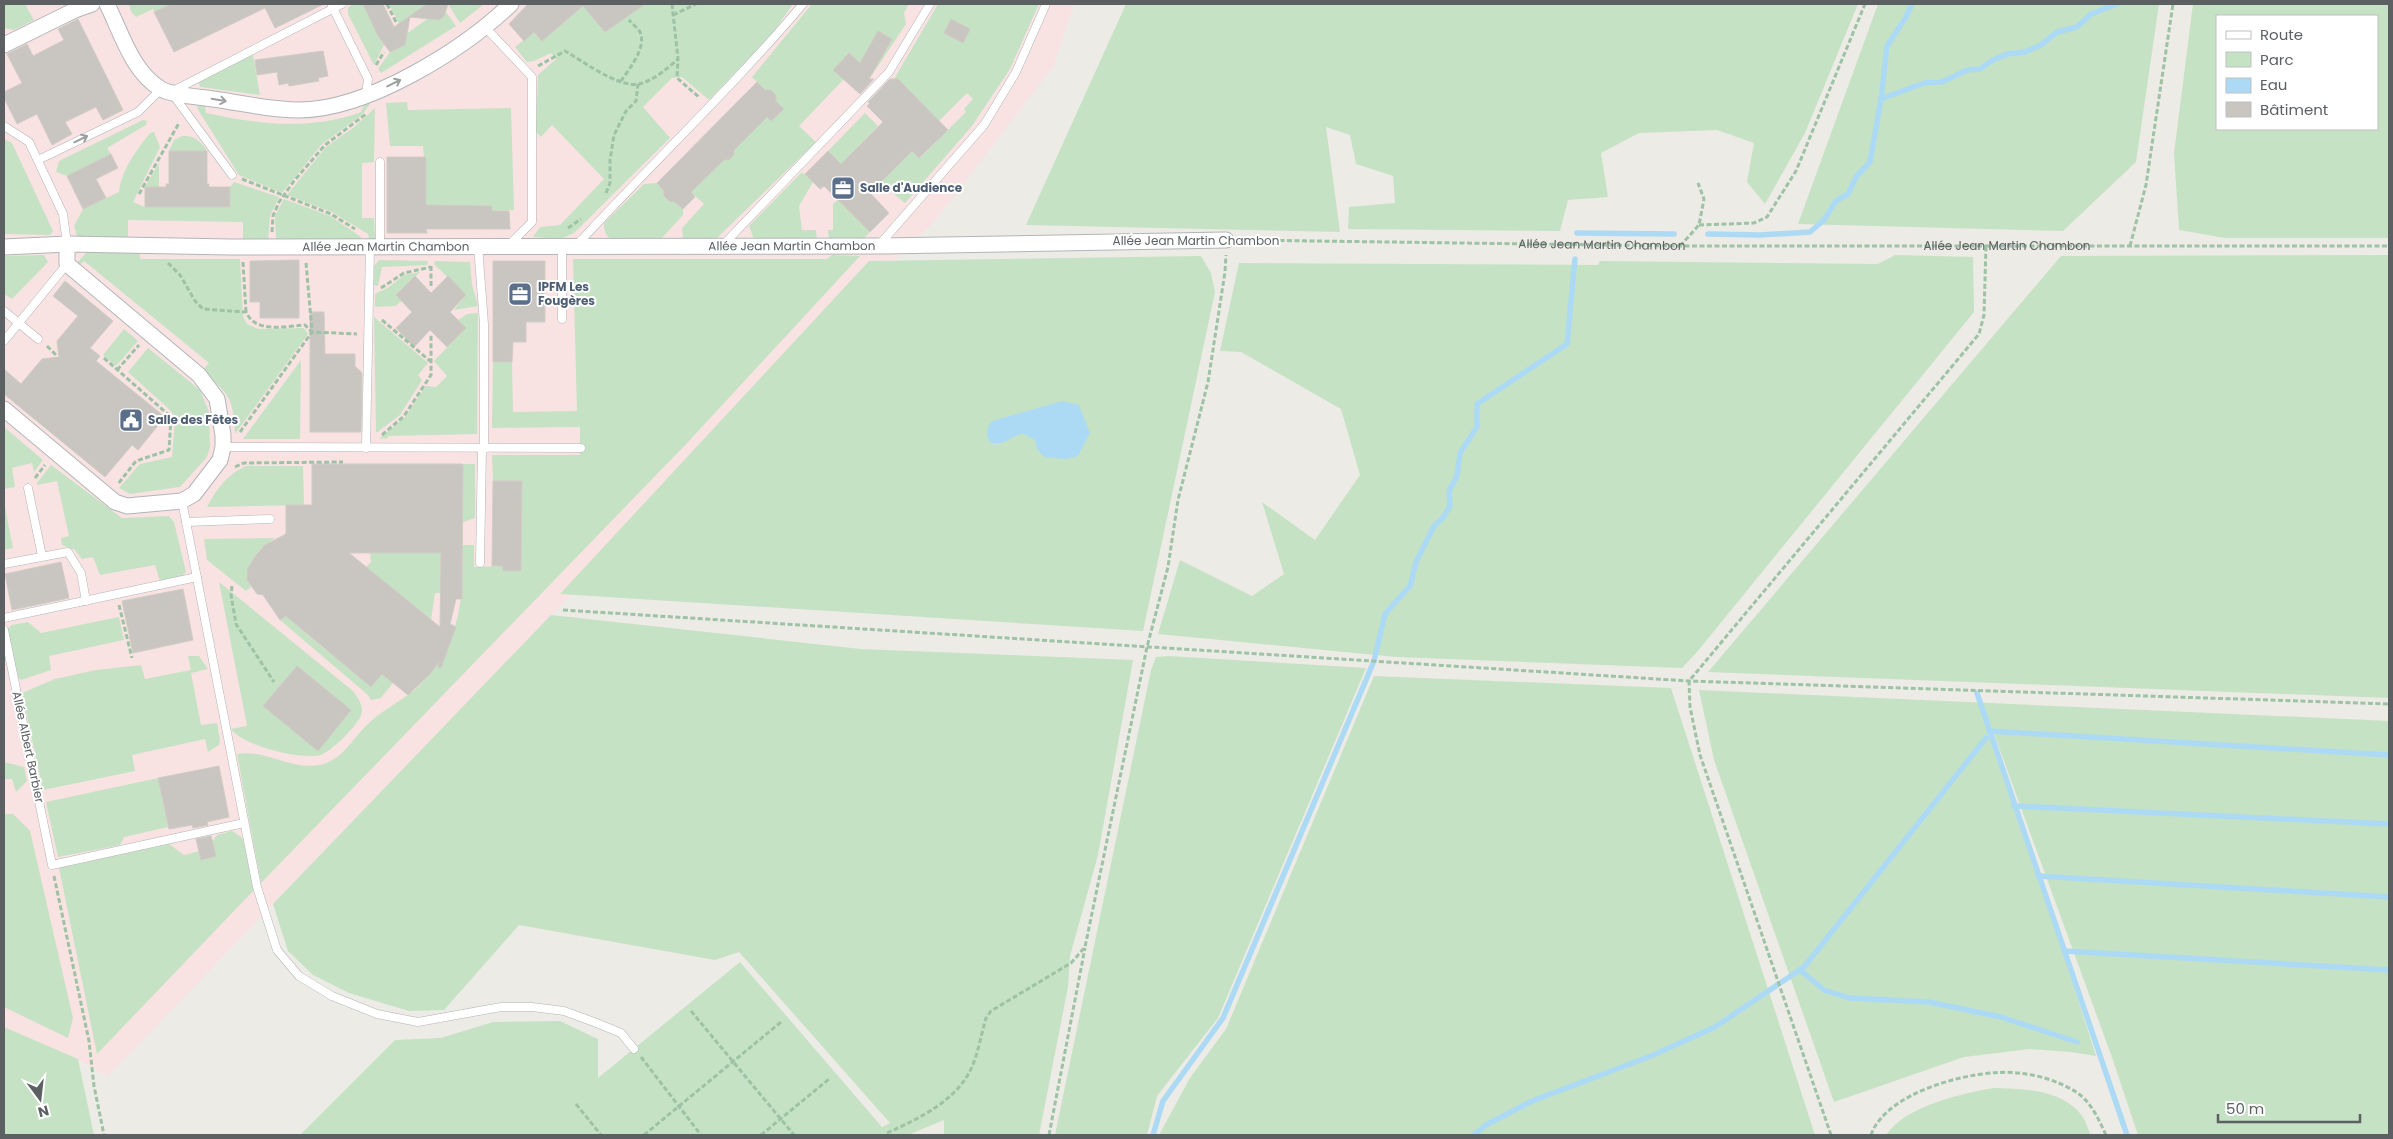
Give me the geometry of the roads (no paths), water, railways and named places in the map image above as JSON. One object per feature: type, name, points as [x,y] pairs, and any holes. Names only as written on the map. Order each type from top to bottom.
[{"type":"street","points":[[4,45],[91,4]]},
{"type":"street","points":[[107,4],[138,69],[166,90],[264,107],[300,110],[337,105],[399,81],[457,48],[511,4]]},
{"type":"street","name":"Allée Jean Martin Chambon","points":[[4,247],[67,244],[243,247],[508,246],[567,241],[879,246],[1226,240]]},
{"type":"street","points":[[4,409],[116,502],[127,506],[182,501],[194,494],[220,460],[226,447],[219,412],[211,390],[199,375],[66,264],[67,244]]},
{"type":"lane","points":[[38,160],[138,112],[166,90],[332,6],[342,4]]},
{"type":"lane","points":[[562,319],[567,241],[709,107],[757,58],[803,4]]},
{"type":"lane","points":[[723,245],[889,72],[930,4]]},
{"type":"lane","points":[[879,246],[984,125],[1016,72],[1046,4]]},
{"type":"lane","points":[[332,6],[368,79],[366,95]]},
{"type":"lane","points":[[484,26],[532,77],[532,222],[508,246]]},
{"type":"lane","points":[[166,90],[185,112],[232,175]]},
{"type":"lane","points":[[4,126],[29,142],[62,214],[67,244]]},
{"type":"lane","points":[[366,448],[369,293],[375,247],[380,162]]},
{"type":"lane","points":[[478,246],[484,324],[480,563]]},
{"type":"lane","points":[[4,340],[66,264]]},
{"type":"lane","points":[[4,311],[38,340]]},
{"type":"lane","points":[[226,447],[581,448]]},
{"type":"lane","points":[[28,488],[42,556]]},
{"type":"lane","points":[[182,501],[256,888],[277,950],[300,976],[332,996],[377,1014],[418,1022],[501,1008],[532,1007],[564,1011],[621,1033],[634,1049]]},
{"type":"lane","points":[[186,522],[270,519]]},
{"type":"lane","points":[[4,564],[65,551],[73,556],[81,573],[86,602]]},
{"type":"lane","points":[[4,618],[197,577]]},
{"type":"lane","name":"Allée Albert Barbier","points":[[4,630],[52,865],[244,824]]},
{"type":"water","points":[[1062,401],[1079,405],[1090,433],[1078,456],[1065,459],[1044,457],[1037,449],[1035,440],[1022,433],[1002,443],[991,443],[987,436],[988,427],[992,421]]},
{"type":"waterway","points":[[1708,234],[1760,235],[1810,232],[1824,220],[1836,201],[1848,194],[1856,177],[1870,162],[1881,99],[1887,46],[1912,4]]},
{"type":"waterway","points":[[1881,99],[1924,83],[1942,82],[1967,70],[1980,69],[1991,61],[2007,54],[2025,52],[2041,45],[2057,32],[2077,27],[2091,14],[2117,4]]},
{"type":"waterway","points":[[1577,233],[1674,234]]},
{"type":"waterway","points":[[1153,1135],[1163,1101],[1223,1018],[1374,661],[1385,614],[1410,586],[1416,562],[1434,526],[1442,519],[1450,506],[1449,491],[1457,476],[1460,453],[1477,427],[1477,404],[1567,344],[1575,259]]},
{"type":"waterway","points":[[1977,693],[2127,1135]]},
{"type":"waterway","points":[[1989,731],[2389,755]]},
{"type":"waterway","points":[[1474,1135],[1486,1125],[1532,1101],[1651,1056],[1715,1027],[1804,967],[1986,738]]},
{"type":"waterway","points":[[2014,806],[2389,824]]},
{"type":"waterway","points":[[2038,876],[2389,897]]},
{"type":"waterway","points":[[2064,951],[2389,970]]},
{"type":"waterway","points":[[1800,970],[1824,990],[1849,998],[1929,1002],[2001,1017],[2077,1042]]},
{"type":"place","name":"Salle d'Audience","points":[[843,188]]},
{"type":"place","name":"IPFM Les Fougères","points":[[520,294]]},
{"type":"place","name":"Salle des Fêtes","points":[[131,420]]}]
